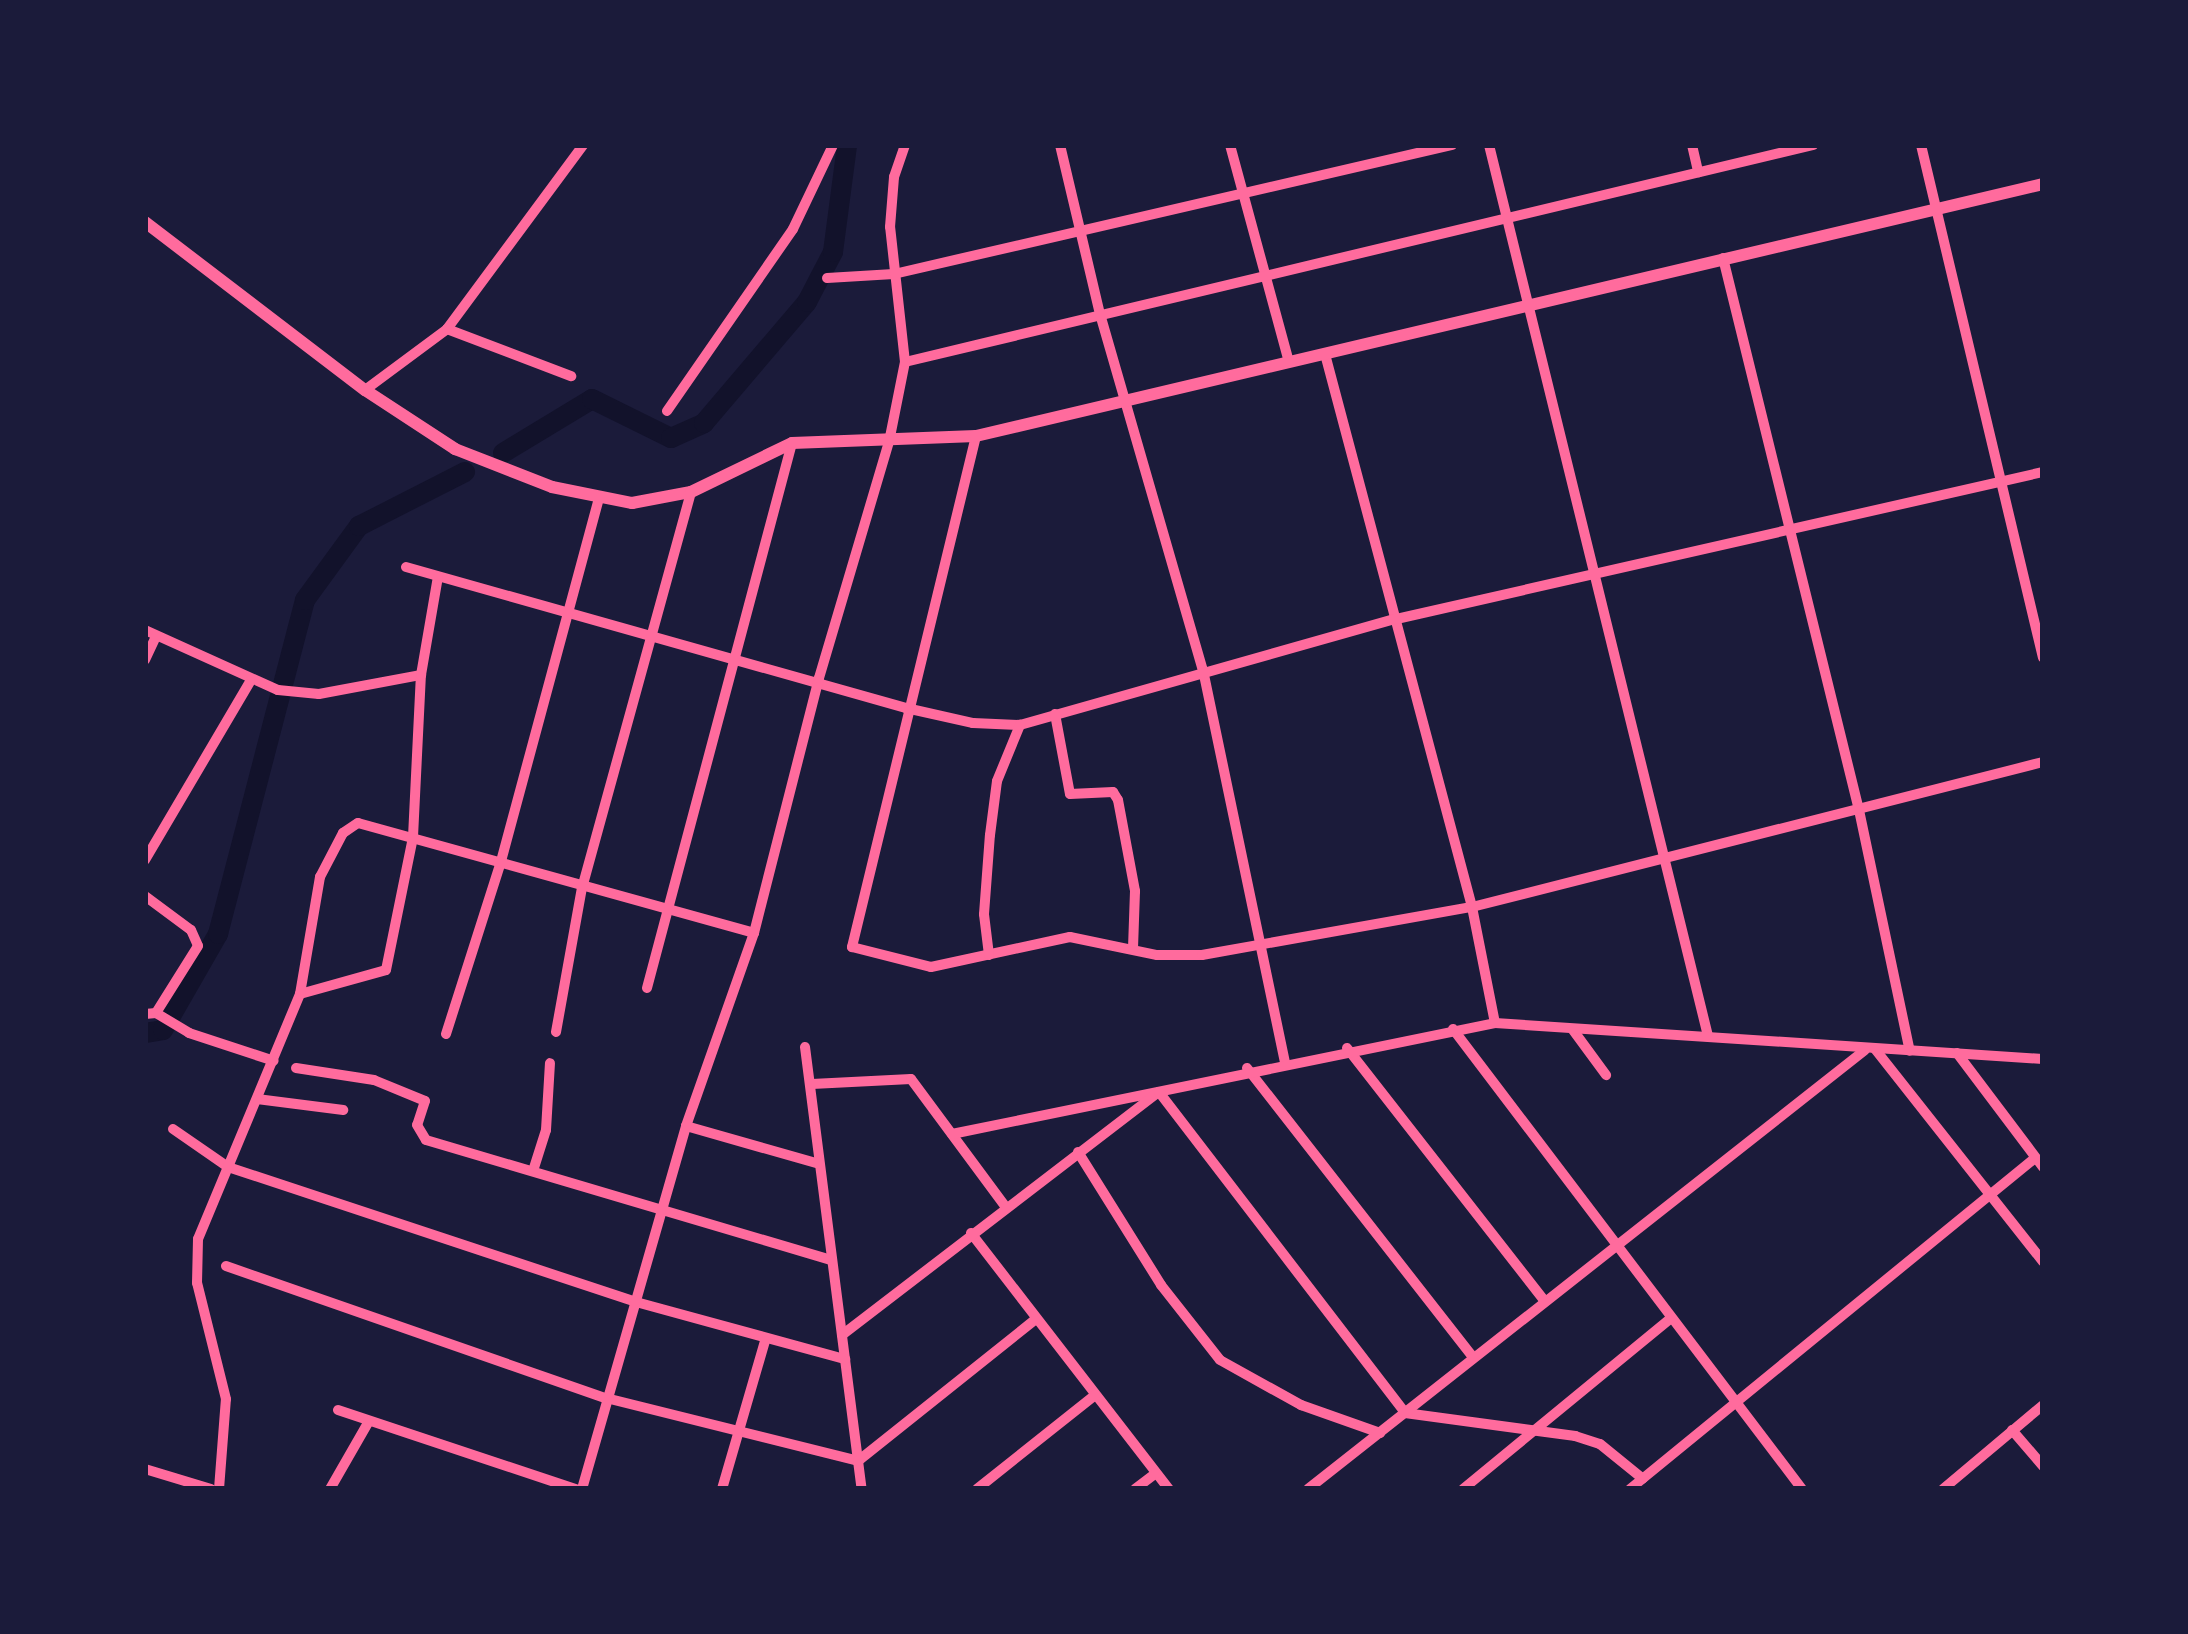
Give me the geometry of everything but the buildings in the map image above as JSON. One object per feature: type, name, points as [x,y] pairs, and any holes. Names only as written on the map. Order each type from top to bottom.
[{"type":"street","points":[[365,390],[448,329],[583,145]]},
{"type":"street","points":[[667,410],[793,229],[833,145]]},
{"type":"street","points":[[338,1410],[579,1489],[686,1126],[754,932],[819,678],[890,442],[904,362],[894,274],[894,177],[905,145]]},
{"type":"street","points":[[1230,145],[1289,362]]},
{"type":"street","points":[[826,278],[894,274],[1452,145]]},
{"type":"street","points":[[1489,145],[1591,576],[1666,855],[1708,1036]]},
{"type":"street","points":[[1692,145],[1698,172]]},
{"type":"street","points":[[904,362],[1812,145]]},
{"type":"street","points":[[1921,145],[2043,658]]},
{"type":"street","points":[[1064,146],[1100,314],[1203,670],[1285,1061]]},
{"type":"street","points":[[145,222],[365,390],[454,449],[599,499],[632,502],[690,492],[792,443],[822,437],[890,442],[976,436],[2043,184]]},
{"type":"street","points":[[1722,258],[1859,810],[1910,1051]]},
{"type":"street","points":[[448,329],[571,376]]},
{"type":"street","points":[[1325,354],[1392,620],[1472,908],[1496,1022]]},
{"type":"street","points":[[976,436],[973,468],[906,708],[852,947],[931,968],[990,955],[1024,942],[1070,937],[1133,949],[1202,954],[1472,908],[1666,855],[2043,762]]},
{"type":"street","points":[[646,988],[792,443]]},
{"type":"street","points":[[406,567],[819,678],[906,708],[973,723],[1020,725],[1203,670],[1392,620],[2043,472]]},
{"type":"street","points":[[556,1032],[582,888],[690,492]]},
{"type":"street","points":[[446,1034],[500,866],[599,499]]},
{"type":"street","points":[[300,994],[386,970],[412,837],[422,675],[438,576]]},
{"type":"street","points":[[145,630],[250,682],[319,694],[422,675]]},
{"type":"street","points":[[145,660],[156,636]]},
{"type":"street","points":[[145,860],[250,682]]},
{"type":"street","points":[[1054,714],[1070,794],[1113,792],[1118,800],[1135,891],[1133,949]]},
{"type":"street","points":[[990,955],[984,914],[994,799],[1020,725]]},
{"type":"street","points":[[220,1489],[226,1399],[194,1260],[300,994],[320,878],[350,826],[412,837],[668,913],[754,932]]},
{"type":"street","points":[[145,896],[191,930],[198,946],[155,1015],[189,1033],[274,1061]]},
{"type":"street","points":[[952,1134],[1159,1092],[1247,1068],[1496,1022],[2043,1059]]},
{"type":"street","points":[[1453,1029],[1734,1406],[1802,1489]]},
{"type":"street","points":[[1573,1030],[1606,1075]]},
{"type":"street","points":[[805,1047],[862,1489]]},
{"type":"street","points":[[1347,1048],[1543,1299]]},
{"type":"street","points":[[1308,1489],[1613,1243],[1871,1049]]},
{"type":"street","points":[[1871,1049],[2043,1262]]},
{"type":"street","points":[[1630,1489],[1988,1196],[2039,1162],[1957,1053]]},
{"type":"street","points":[[533,1171],[546,1130],[550,1063]]},
{"type":"street","points":[[296,1068],[374,1080],[425,1101],[417,1125],[426,1140],[832,1260]]},
{"type":"street","points":[[1247,1068],[1473,1357]]},
{"type":"street","points":[[812,1084],[910,1079],[1005,1206]]},
{"type":"street","points":[[842,1334],[1159,1092]]},
{"type":"street","points":[[1159,1092],[1405,1413],[1538,1430],[1600,1444],[1643,1479]]},
{"type":"street","points":[[258,1099],[343,1110]]},
{"type":"street","points":[[686,1126],[819,1164]]},
{"type":"street","points":[[173,1129],[228,1167],[636,1302],[765,1342],[845,1359]]},
{"type":"street","points":[[1078,1152],[1161,1285],[1220,1360],[1301,1404],[1380,1433]]},
{"type":"street","points":[[971,1233],[1169,1489]]},
{"type":"street","points":[[226,1266],[606,1398],[738,1435],[858,1462]]},
{"type":"street","points":[[858,1462],[1036,1319]]},
{"type":"street","points":[[1464,1489],[1669,1320]]},
{"type":"street","points":[[722,1489],[765,1342]]},
{"type":"street","points":[[978,1489],[1095,1396]]},
{"type":"street","points":[[1943,1489],[2043,1405]]},
{"type":"street","points":[[330,1489],[368,1422]]},
{"type":"street","points":[[2012,1430],[2043,1466]]},
{"type":"street","points":[[145,1469],[211,1489]]},
{"type":"street","points":[[1135,1489],[1156,1473]]},
{"type":"waterway","points":[[503,453],[592,399],[671,438],[704,423],[807,302],[833,252],[847,145]]},
{"type":"waterway","points":[[145,1033],[163,1030],[218,934],[305,600],[359,526],[465,472]]}]
